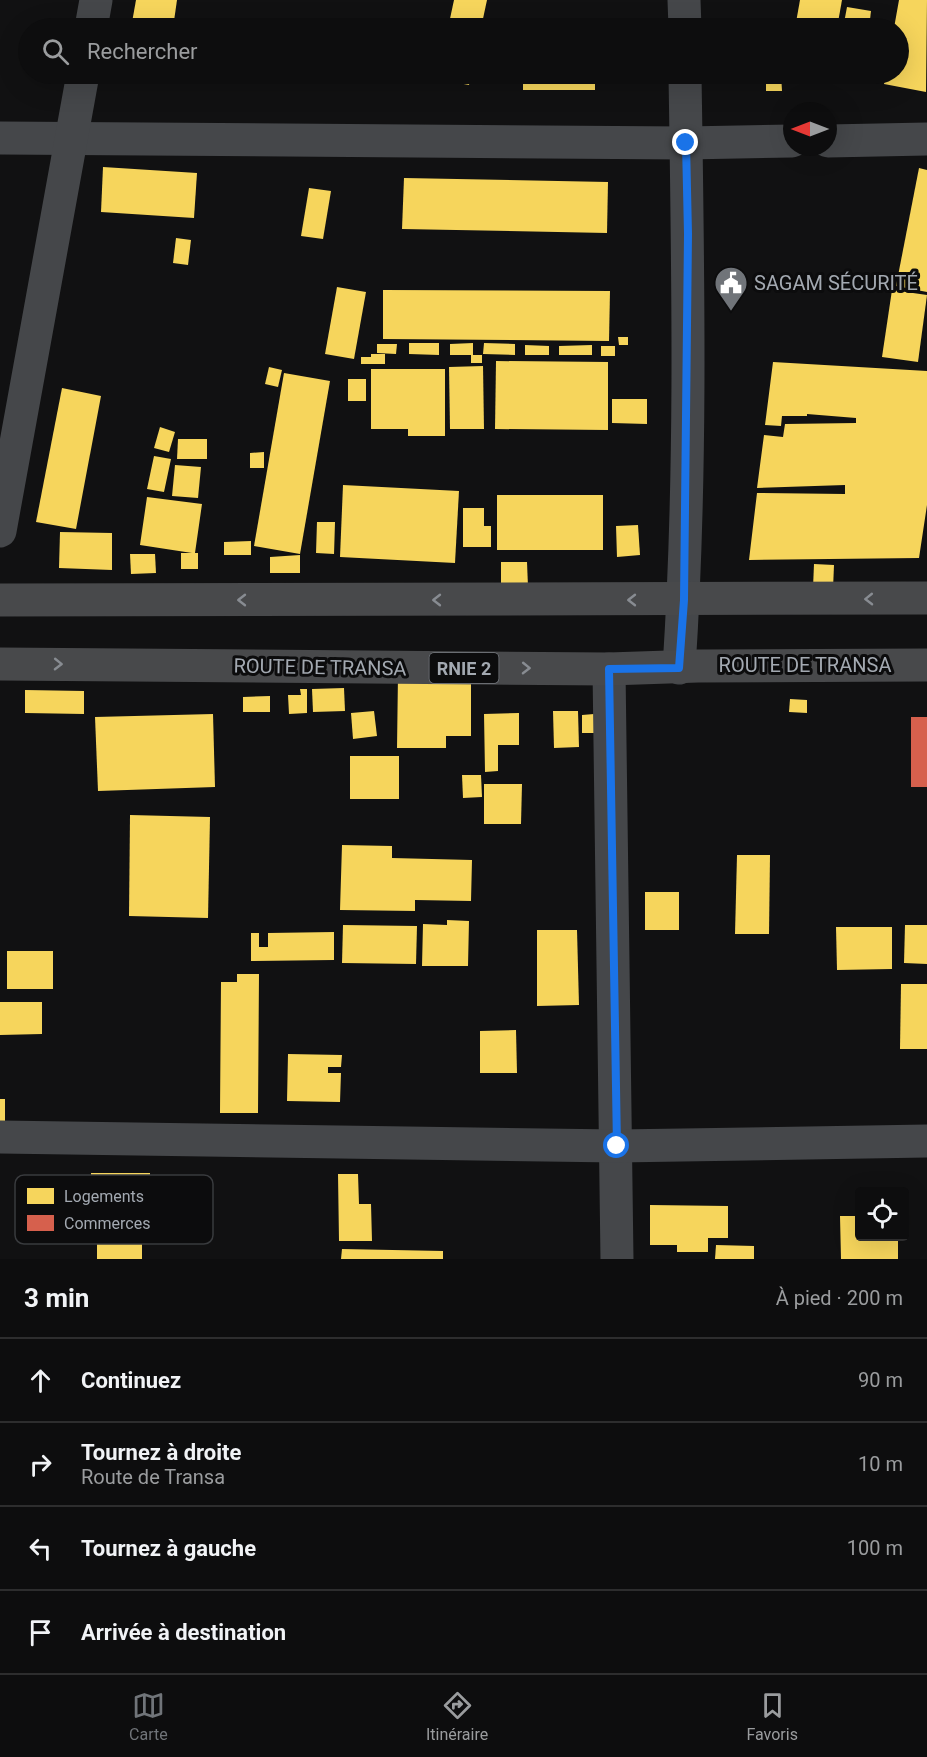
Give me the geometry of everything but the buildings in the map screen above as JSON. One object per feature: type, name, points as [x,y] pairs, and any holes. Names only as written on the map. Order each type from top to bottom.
[{"type":"main road","points":[[0,600],[927,598]]},
{"type":"main road","name":"ROUTE DE TRANSA","points":[[0,664],[609,669],[927,665]]},
{"type":"street","points":[[93,18],[96,0]]},
{"type":"street","points":[[684,0],[685,18]]},
{"type":"street","points":[[0,531],[81,84]]},
{"type":"street","points":[[679,668],[684,600],[688,234],[685,84]]},
{"type":"street","points":[[0,138],[686,143],[783,141]]},
{"type":"street","points":[[837,141],[927,139]]},
{"type":"street","points":[[609,669],[617,1259]]},
{"type":"street","points":[[0,1137],[617,1146],[927,1142]]},
{"type":"place","name":"SAGAM SÉCURITÉ","points":[[731,312]]},
{"type":"route","points":[[617,1146],[609,669],[679,668],[684,600],[688,234],[686,143]]}]
